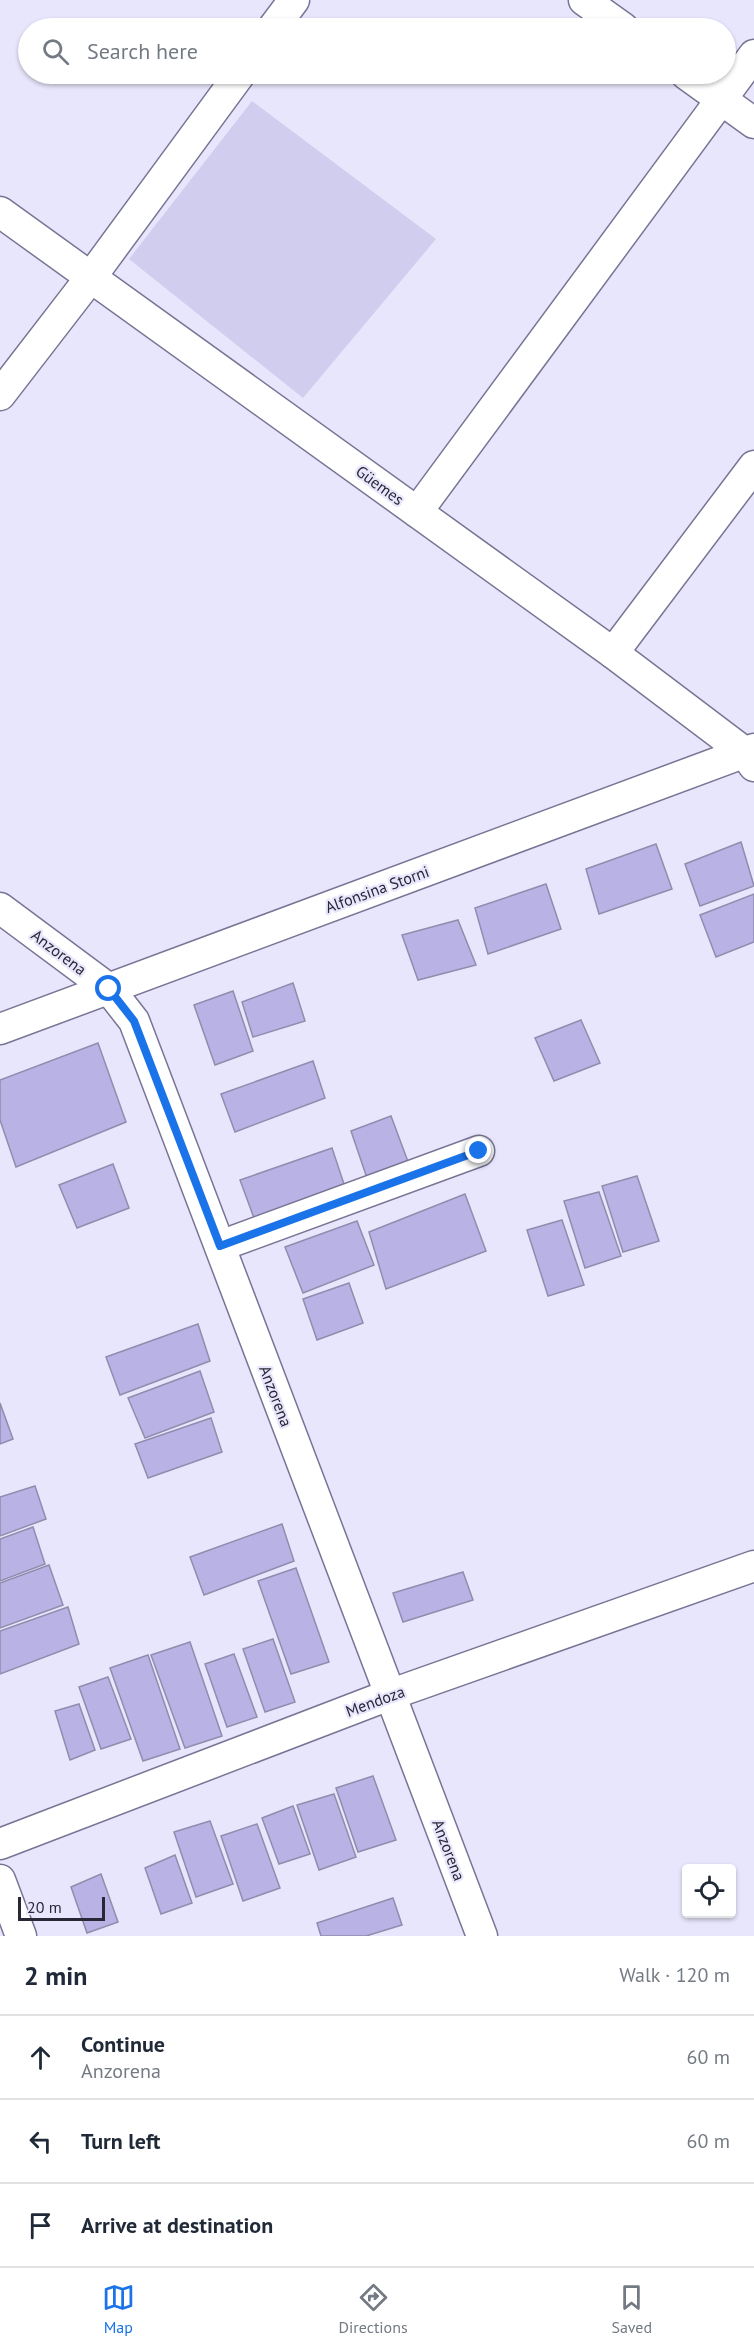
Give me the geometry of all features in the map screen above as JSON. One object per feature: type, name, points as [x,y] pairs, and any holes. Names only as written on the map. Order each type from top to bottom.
[{"type":"street","points":[[280,18],[294,0]]},
{"type":"street","points":[[584,0],[610,18]]},
{"type":"street","points":[[736,79],[754,55]]},
{"type":"street","points":[[0,395],[233,84]]},
{"type":"street","points":[[700,84],[754,123]]},
{"type":"street","points":[[417,512],[732,84]]},
{"type":"street","name":"Güemes","points":[[0,212],[613,653],[751,756]]},
{"type":"street","points":[[613,653],[754,466]]},
{"type":"street","name":"Alfonsina Storni","points":[[0,1029],[751,756]]},
{"type":"street","name":"Anzorena","points":[[0,908],[109,989],[134,1021],[482,1936]]},
{"type":"street","points":[[220,1246],[479,1151]]},
{"type":"street","name":"Mendoza","points":[[0,1844],[389,1695],[754,1566]]},
{"type":"street","points":[[0,1880],[21,1936]]},
{"type":"shaded area","points":[[252,101],[436,239],[303,398],[129,259]]},
{"type":"building","points":[[741,842],[754,886],[700,906],[685,864]]},
{"type":"building","points":[[656,844],[672,889],[599,914],[586,869]]},
{"type":"building","points":[[546,884],[561,929],[488,954],[475,908]]},
{"type":"building","points":[[754,894],[754,942],[716,957],[700,915]]},
{"type":"building","points":[[458,920],[476,965],[418,980],[402,935]]},
{"type":"building","points":[[293,983],[305,1021],[253,1037],[242,1002]]},
{"type":"building","points":[[233,991],[253,1051],[215,1065],[194,1005]]},
{"type":"building","points":[[581,1020],[600,1063],[554,1081],[535,1038]]},
{"type":"building","points":[[98,1043],[126,1122],[16,1167],[0,1120],[0,1080]]},
{"type":"building","points":[[313,1061],[325,1098],[235,1132],[221,1094]]},
{"type":"building","points":[[391,1116],[410,1167],[368,1181],[351,1131]]},
{"type":"building","points":[[332,1148],[344,1184],[254,1218],[240,1180]]},
{"type":"building","points":[[113,1164],[129,1208],[77,1228],[59,1185]]},
{"type":"building","points":[[637,1176],[659,1241],[623,1252],[602,1186]]},
{"type":"building","points":[[599,1192],[621,1256],[585,1268],[564,1201]]},
{"type":"building","points":[[465,1194],[486,1251],[386,1289],[369,1232]]},
{"type":"building","points":[[562,1220],[584,1285],[548,1296],[527,1230]]},
{"type":"building","points":[[357,1221],[374,1265],[303,1293],[285,1247]]},
{"type":"building","points":[[349,1283],[363,1323],[317,1340],[303,1299]]},
{"type":"building","points":[[198,1324],[210,1361],[120,1395],[106,1357]]},
{"type":"building","points":[[200,1371],[214,1412],[145,1438],[128,1398]]},
{"type":"building","points":[[0,1403],[13,1439],[0,1444]]},
{"type":"building","points":[[211,1418],[222,1452],[148,1478],[135,1444]]},
{"type":"building","points":[[35,1486],[46,1519],[0,1536],[0,1497]]},
{"type":"building","points":[[282,1524],[294,1561],[204,1595],[190,1557]]},
{"type":"building","points":[[33,1527],[45,1564],[0,1581],[0,1539]]},
{"type":"building","points":[[49,1565],[63,1605],[0,1628],[0,1583]]},
{"type":"building","points":[[296,1568],[329,1662],[291,1674],[258,1581]]},
{"type":"building","points":[[463,1572],[473,1600],[403,1622],[393,1593]]},
{"type":"building","points":[[68,1607],[79,1644],[0,1674],[0,1631]]},
{"type":"building","points":[[273,1639],[295,1702],[265,1712],[243,1649]]},
{"type":"building","points":[[190,1642],[222,1736],[185,1748],[151,1655]]},
{"type":"building","points":[[234,1654],[257,1717],[227,1727],[205,1664]]},
{"type":"building","points":[[148,1655],[180,1749],[143,1761],[110,1668]]},
{"type":"building","points":[[108,1677],[131,1739],[101,1749],[79,1687]]},
{"type":"building","points":[[79,1704],[95,1750],[70,1760],[55,1711]]},
{"type":"building","points":[[373,1776],[396,1840],[358,1852],[336,1788]]},
{"type":"building","points":[[334,1794],[356,1857],[319,1870],[297,1805]]},
{"type":"building","points":[[293,1806],[310,1854],[279,1864],[262,1818]]},
{"type":"building","points":[[210,1821],[233,1884],[196,1897],[174,1832]]},
{"type":"building","points":[[257,1824],[280,1888],[243,1901],[221,1836]]},
{"type":"building","points":[[175,1855],[192,1903],[161,1914],[145,1868]]},
{"type":"building","points":[[101,1874],[118,1922],[87,1933],[71,1887]]},
{"type":"building","points":[[393,1898],[402,1925],[366,1936],[321,1936],[317,1923]]},
{"type":"route","points":[[109,989],[134,1021],[220,1246],[479,1151]]}]
